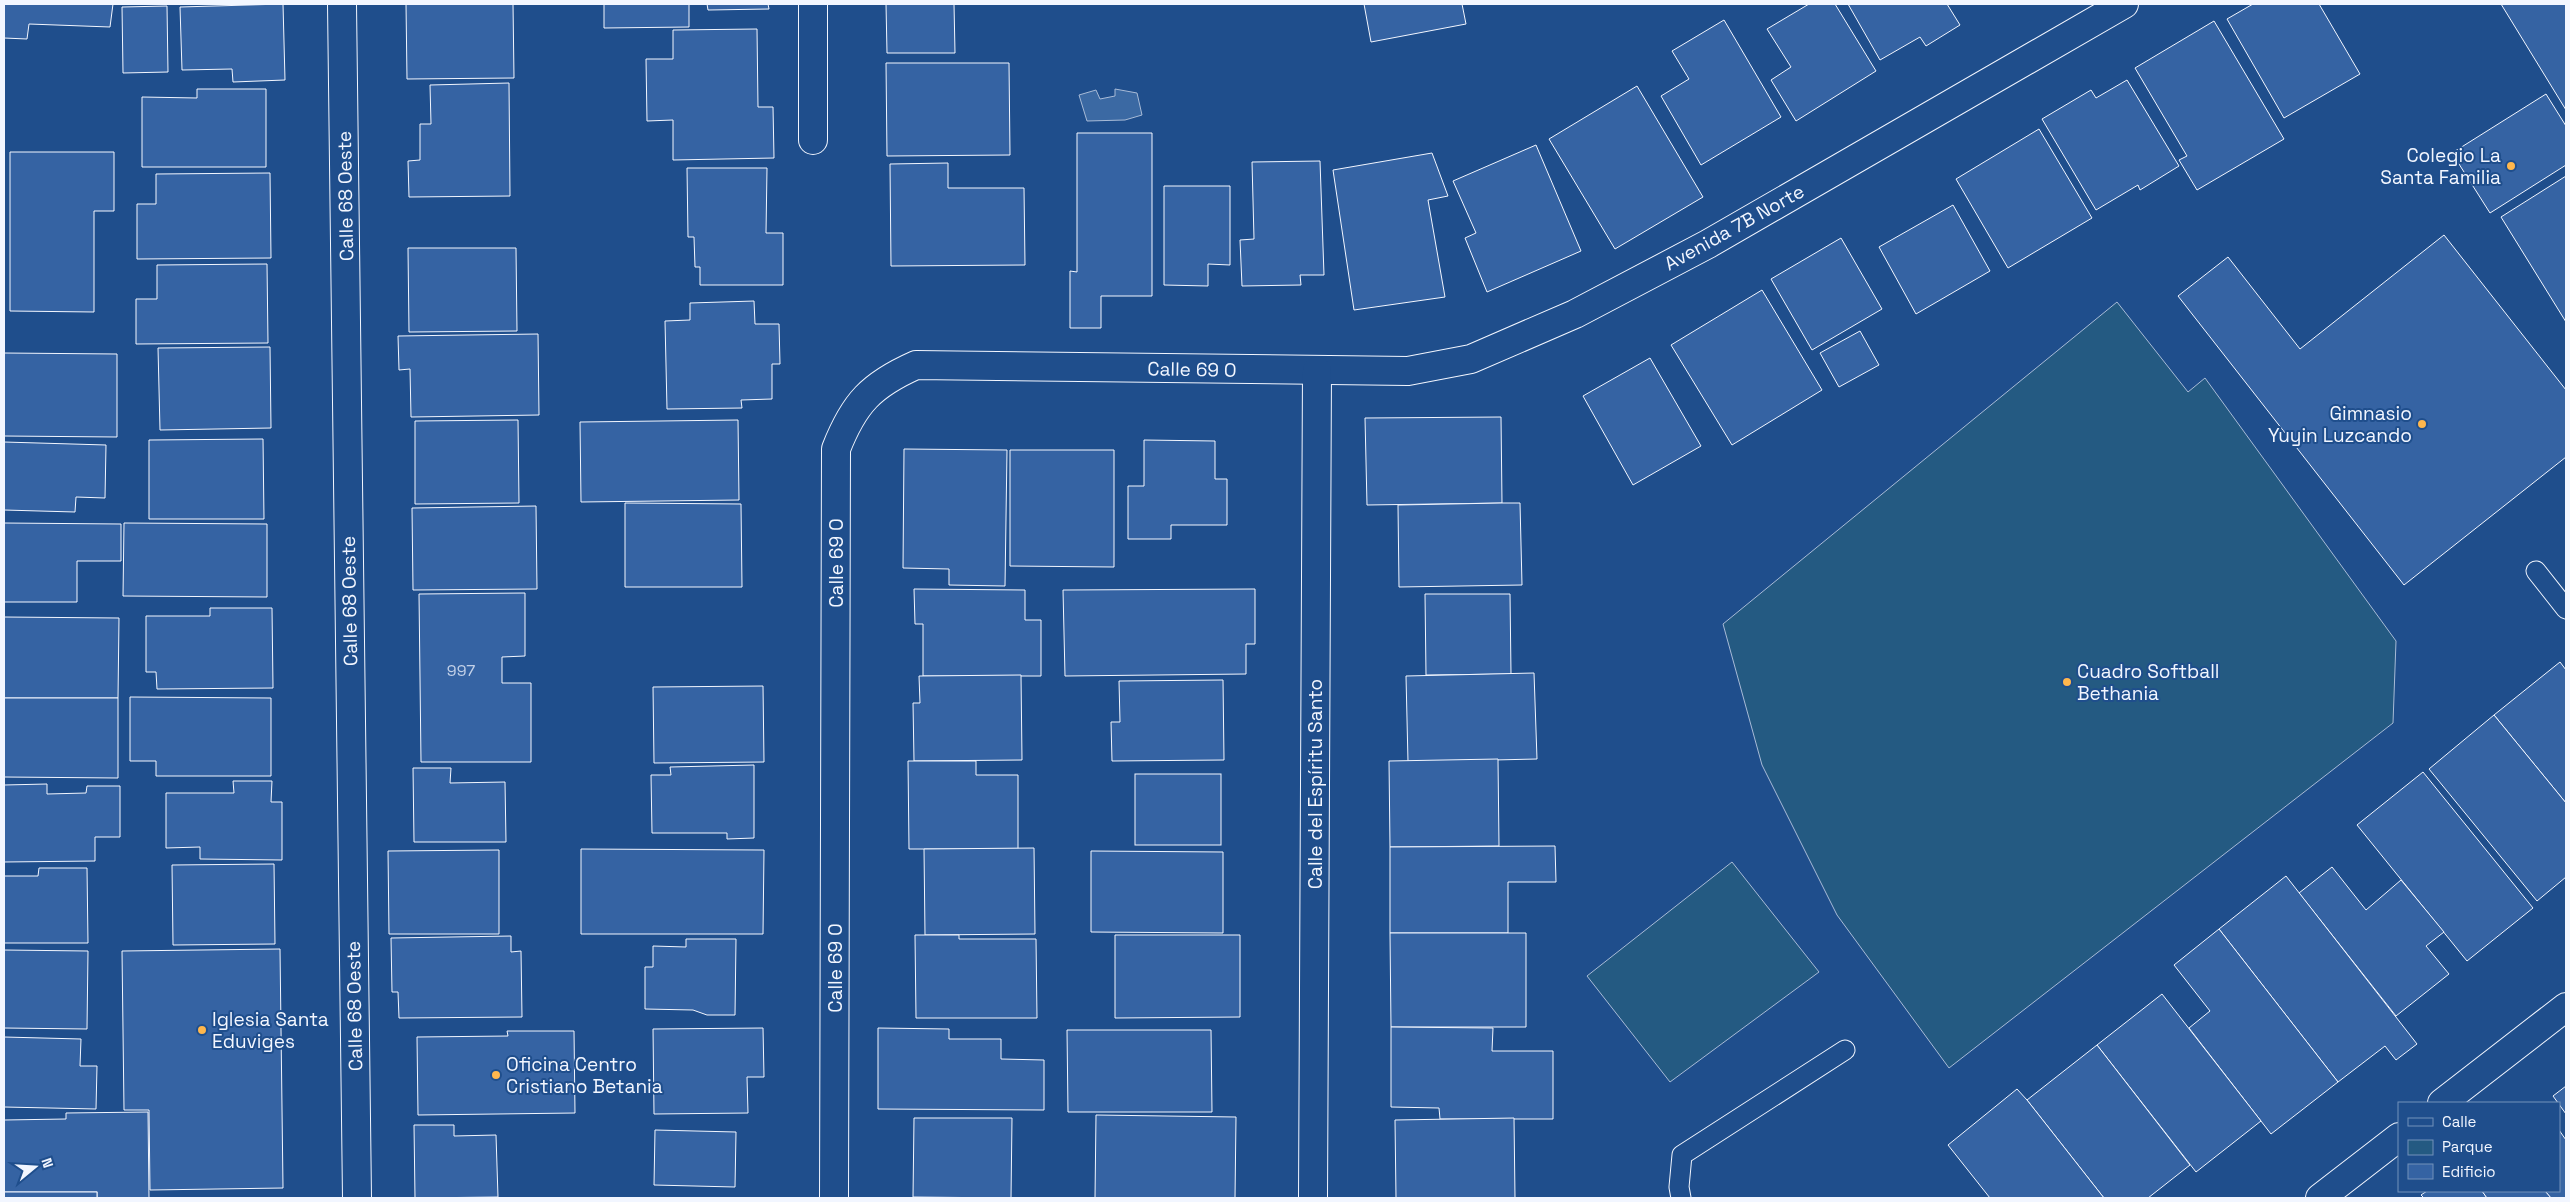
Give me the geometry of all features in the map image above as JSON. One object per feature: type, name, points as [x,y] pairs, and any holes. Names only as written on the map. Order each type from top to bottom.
[{"type":"street","name":"Calle 68 Oeste","points":[[342,4],[356,1198]]},
{"type":"street","points":[[813,4],[813,140]]},
{"type":"street","name":"Avenida 7B Norte","points":[[1317,370],[1408,372],[1471,359],[1575,314],[1708,244],[2124,4]]},
{"type":"street","name":"Calle 69 O","points":[[834,1198],[836,449],[848,419],[864,398],[891,376],[916,365],[1317,370]]},
{"type":"street","name":"Calle del Espíritu Santo","points":[[1313,1198],[1317,370]]},
{"type":"street","points":[[2443,1102],[2566,1007]]},
{"type":"street","points":[[2320,1198],[2398,1138]]},
{"type":"lane","points":[[2536,571],[2566,609]]},
{"type":"lane","points":[[1681,1198],[1679,1187],[1682,1155],[1845,1050]]},
{"type":"green space","name":"Cuadro Softball Bethania","points":[[2117,302],[2188,392],[2205,378],[2396,641],[2393,723],[1949,1068],[1837,915],[1762,765],[1723,624]]},
{"type":"green space","points":[[1732,862],[1819,972],[1670,1082],[1587,976]]},
{"type":"shaded area","points":[[1115,89],[1137,93],[1142,115],[1125,120],[1087,121],[1079,95],[1096,90],[1100,99],[1115,96]]},
{"type":"building","points":[[4,4],[113,4],[110,27],[29,24],[27,39],[4,38]]},
{"type":"building","points":[[283,4],[285,80],[233,82],[232,69],[182,70],[180,7]]},
{"type":"building","points":[[406,4],[513,4],[514,78],[407,79]]},
{"type":"building","points":[[604,4],[689,4],[689,27],[604,28]]},
{"type":"building","points":[[707,4],[768,4],[769,9],[708,10]]},
{"type":"building","points":[[886,4],[954,4],[955,53],[887,53]]},
{"type":"building","points":[[1364,4],[1462,4],[1466,24],[1371,42]]},
{"type":"building","points":[[1809,4],[1835,4],[1876,71],[1796,121],[1771,80],[1791,67],[1767,29]]},
{"type":"building","points":[[1848,4],[1947,4],[1960,25],[1926,46],[1920,37],[1880,60]]},
{"type":"building","points":[[2253,4],[2319,4],[2360,74],[2284,118],[2227,19]]},
{"type":"building","points":[[2501,4],[2566,4],[2566,110]]},
{"type":"building","points":[[167,6],[168,72],[123,73],[122,7]]},
{"type":"building","points":[[1724,20],[1781,117],[1701,165],[1661,96],[1689,79],[1672,51]]},
{"type":"building","points":[[2214,21],[2284,139],[2197,190],[2179,160],[2187,156],[2135,68]]},
{"type":"building","points":[[757,29],[758,107],[773,107],[774,158],[673,160],[673,120],[647,121],[646,59],[673,59],[673,30]]},
{"type":"building","points":[[886,63],[1009,63],[1010,155],[887,156]]},
{"type":"building","points":[[2127,80],[2179,166],[2140,190],[2138,185],[2096,210],[2042,119],[2091,90],[2096,98]]},
{"type":"building","points":[[509,83],[510,196],[409,197],[408,161],[420,160],[420,124],[431,124],[430,85]]},
{"type":"building","points":[[1637,86],[1703,197],[1615,249],[1549,139]]},
{"type":"building","points":[[197,89],[266,89],[266,167],[142,167],[142,97],[197,98]]},
{"type":"building","points":[[2546,94],[2566,126],[2566,165],[2490,213],[2452,153]]},
{"type":"building","points":[[2039,129],[2092,218],[2008,268],[1956,179]]},
{"type":"building","points":[[1077,133],[1152,133],[1152,296],[1101,296],[1101,328],[1070,328],[1070,271],[1077,272]]},
{"type":"building","points":[[1536,145],[1581,251],[1487,292],[1465,238],[1476,233],[1453,181]]},
{"type":"building","points":[[10,152],[114,152],[114,211],[94,211],[94,312],[10,311]]},
{"type":"building","points":[[1432,153],[1448,196],[1428,200],[1445,297],[1354,310],[1333,170]]},
{"type":"building","points":[[1320,161],[1324,275],[1300,275],[1301,285],[1242,286],[1240,240],[1254,239],[1252,162]]},
{"type":"building","points":[[948,163],[948,188],[1024,188],[1025,265],[891,266],[890,164]]},
{"type":"building","points":[[687,168],[767,168],[766,233],[783,233],[783,285],[700,285],[700,267],[695,267],[694,237],[688,237]]},
{"type":"building","points":[[270,173],[271,258],[137,259],[137,204],[156,204],[156,174]]},
{"type":"building","points":[[2566,176],[2566,322],[2501,217]]},
{"type":"building","points":[[1164,186],[1230,186],[1230,265],[1208,264],[1208,286],[1164,285]]},
{"type":"building","points":[[1953,205],[1990,271],[1916,314],[1879,247]]},
{"type":"building","name":"Gimnasio Yuyin Luzcando","points":[[2444,235],[2566,390],[2566,457],[2404,585],[2178,296],[2228,257],[2300,349]]},
{"type":"building","points":[[1841,238],[1882,309],[1812,350],[1771,279]]},
{"type":"building","points":[[408,248],[516,248],[517,331],[409,332]]},
{"type":"building","points":[[267,264],[268,343],[136,344],[136,299],[157,299],[157,265]]},
{"type":"building","points":[[1762,290],[1822,390],[1732,445],[1671,345]]},
{"type":"building","points":[[754,301],[755,324],[779,324],[780,364],[772,364],[772,399],[741,400],[742,408],[667,409],[665,321],[690,320],[690,303]]},
{"type":"building","points":[[1860,331],[1879,365],[1839,387],[1820,353]]},
{"type":"building","points":[[538,334],[539,415],[411,417],[410,369],[399,370],[398,336]]},
{"type":"building","points":[[270,347],[271,428],[160,430],[158,348]]},
{"type":"building","points":[[4,353],[117,354],[117,437],[4,436]]},
{"type":"building","points":[[1650,358],[1701,446],[1633,485],[1583,396]]},
{"type":"building","points":[[1501,417],[1502,503],[1367,505],[1365,418]]},
{"type":"building","points":[[518,420],[519,503],[415,504],[415,421]]},
{"type":"building","points":[[738,420],[739,500],[581,502],[580,422]]},
{"type":"building","points":[[263,439],[264,519],[149,519],[149,440]]},
{"type":"building","points":[[1144,440],[1215,441],[1215,479],[1227,479],[1227,525],[1171,525],[1171,539],[1128,539],[1128,486],[1144,486]]},
{"type":"building","points":[[4,442],[106,445],[105,498],[76,497],[75,512],[4,510]]},
{"type":"building","points":[[904,449],[1007,450],[1005,586],[949,585],[949,569],[903,568]]},
{"type":"building","points":[[1010,450],[1114,450],[1114,567],[1010,566]]},
{"type":"building","points":[[625,503],[741,504],[742,587],[625,587]]},
{"type":"building","points":[[1520,503],[1522,585],[1399,587],[1398,505]]},
{"type":"building","points":[[536,506],[537,589],[413,590],[412,508]]},
{"type":"building","points":[[4,523],[121,524],[121,561],[77,561],[77,602],[4,602]]},
{"type":"building","points":[[124,523],[267,524],[267,597],[123,596]]},
{"type":"building","points":[[914,589],[1025,590],[1025,620],[1041,620],[1041,676],[923,676],[923,624],[915,624]]},
{"type":"building","points":[[1255,589],[1255,644],[1246,644],[1246,674],[1065,676],[1063,590]]},
{"type":"building","points":[[525,593],[525,656],[502,657],[502,683],[531,683],[531,762],[421,762],[419,594]]},
{"type":"building","points":[[1425,594],[1510,594],[1511,674],[1426,675]]},
{"type":"building","points":[[210,608],[272,608],[273,688],[157,689],[156,672],[146,672],[146,616],[210,616]]},
{"type":"building","points":[[4,617],[119,618],[118,698],[4,698]]},
{"type":"building","points":[[2560,662],[2566,670],[2566,803],[2494,715]]},
{"type":"building","points":[[1534,673],[1537,759],[1408,762],[1406,676]]},
{"type":"building","points":[[1021,675],[1022,760],[914,761],[913,703],[920,703],[919,676]]},
{"type":"building","points":[[1223,680],[1224,760],[1112,761],[1111,722],[1120,722],[1119,681]]},
{"type":"building","points":[[763,686],[764,762],[654,763],[653,687]]},
{"type":"building","points":[[130,697],[271,698],[271,776],[156,776],[156,761],[130,761]]},
{"type":"building","points":[[4,698],[118,698],[118,778],[4,777]]},
{"type":"building","points":[[2494,715],[2566,803],[2566,877],[2537,901],[2429,769]]},
{"type":"building","points":[[1498,759],[1499,846],[1390,847],[1389,761]]},
{"type":"building","points":[[908,761],[976,761],[976,775],[1018,775],[1018,849],[909,849]]},
{"type":"building","points":[[754,765],[754,838],[727,839],[727,833],[652,833],[651,775],[671,775],[670,767]]},
{"type":"building","points":[[413,768],[451,768],[450,783],[505,782],[506,842],[414,842]]},
{"type":"building","points":[[2423,772],[2533,908],[2467,961],[2357,825]]},
{"type":"building","points":[[1135,774],[1221,774],[1221,845],[1135,845]]},
{"type":"building","points":[[233,781],[272,781],[271,802],[282,802],[282,860],[200,859],[200,847],[166,848],[166,793],[234,793]]},
{"type":"building","points":[[47,784],[47,794],[86,793],[87,786],[120,786],[120,837],[95,837],[95,861],[4,862],[4,785]]},
{"type":"building","points":[[1555,846],[1556,882],[1508,882],[1508,933],[1390,933],[1390,847]]},
{"type":"building","points":[[1034,848],[1035,934],[925,935],[924,849]]},
{"type":"building","points":[[581,849],[764,850],[763,934],[581,934]]},
{"type":"building","points":[[499,850],[499,934],[389,934],[388,851]]},
{"type":"building","points":[[1091,851],[1223,852],[1223,933],[1091,932]]},
{"type":"building","points":[[274,864],[275,944],[173,945],[172,865]]},
{"type":"building","points":[[2332,867],[2366,910],[2401,880],[2444,932],[2426,946],[2449,974],[2396,1016],[2299,893]]},
{"type":"building","points":[[39,868],[87,868],[88,943],[4,943],[4,876],[38,876]]},
{"type":"building","points":[[2286,876],[2417,1044],[2396,1060],[2385,1046],[2338,1082],[2219,929]]},
{"type":"building","points":[[2219,929],[2338,1082],[2271,1134],[2189,1028],[2210,1011],[2174,965]]},
{"type":"building","points":[[1390,933],[1526,933],[1526,1027],[1391,1027]]},
{"type":"building","points":[[915,935],[959,935],[959,939],[1036,939],[1037,1018],[916,1018]]},
{"type":"building","points":[[1115,935],[1240,935],[1240,1017],[1115,1018]]},
{"type":"building","points":[[511,936],[511,952],[521,951],[522,1017],[399,1018],[398,992],[392,992],[391,938]]},
{"type":"building","points":[[686,939],[736,939],[735,1015],[707,1015],[693,1010],[645,1009],[645,967],[653,967],[653,946],[686,947]]},
{"type":"building","name":"Iglesia Santa Eduviges","points":[[280,949],[283,1188],[150,1190],[149,1110],[124,1110],[122,951]]},
{"type":"building","points":[[4,950],[88,951],[87,1029],[4,1028]]},
{"type":"building","points":[[2162,994],[2261,1121],[2196,1172],[2097,1045]]},
{"type":"building","points":[[1391,1027],[1493,1028],[1492,1051],[1553,1051],[1553,1119],[1440,1119],[1439,1108],[1391,1107]]},
{"type":"building","points":[[763,1028],[764,1077],[747,1077],[748,1113],[654,1114],[653,1029]]},
{"type":"building","points":[[878,1028],[949,1029],[949,1039],[1001,1039],[1001,1059],[1044,1060],[1044,1110],[878,1109]]},
{"type":"building","points":[[1067,1030],[1211,1030],[1212,1112],[1068,1112]]},
{"type":"building","name":"Oficina Centro Cristiano Betania","points":[[507,1031],[574,1031],[575,1113],[418,1115],[417,1037],[508,1036]]},
{"type":"building","points":[[4,1037],[81,1039],[80,1066],[97,1066],[96,1109],[4,1107]]},
{"type":"building","points":[[2097,1045],[2190,1165],[2148,1198],[2104,1198],[2027,1100]]},
{"type":"building","points":[[2566,1086],[2566,1114],[2560,1106],[2560,1102],[2557,1102],[2553,1096]]},
{"type":"building","points":[[2017,1089],[2104,1198],[1990,1198],[1948,1145]]},
{"type":"building","points":[[148,1112],[149,1198],[97,1198],[97,1192],[4,1192],[4,1120],[66,1119],[66,1113]]},
{"type":"building","points":[[1096,1115],[1236,1117],[1235,1198],[1095,1198]]},
{"type":"building","points":[[914,1118],[1012,1118],[1011,1198],[913,1197]]},
{"type":"building","points":[[1514,1118],[1515,1198],[1396,1198],[1395,1120]]},
{"type":"building","points":[[414,1125],[454,1125],[454,1136],[496,1135],[498,1197],[415,1198]]},
{"type":"building","points":[[655,1130],[736,1132],[735,1187],[654,1185]]},
{"type":"building","points":[[2560,1131],[2566,1140],[2566,1198],[2551,1198],[2546,1192],[2560,1192]]},
{"type":"building","points":[[4,1192],[97,1192],[97,1198],[4,1198]]},
{"type":"building","points":[[2426,1192],[2483,1192],[2487,1198],[2424,1198],[2421,1195]]},
{"type":"building","points":[[2483,1192],[2546,1192],[2551,1198],[2487,1198]]},
{"type":"place","name":"Colegio La Santa Familia","points":[[2511,166]]},
{"type":"place","name":"Gimnasio Yuyin Luzcando","points":[[2422,424]]},
{"type":"place","name":"Cuadro Softball Bethania","points":[[2067,682]]},
{"type":"place","name":"Iglesia Santa Eduviges","points":[[202,1030]]},
{"type":"place","name":"Oficina Centro Cristiano Betania","points":[[496,1075]]}]
